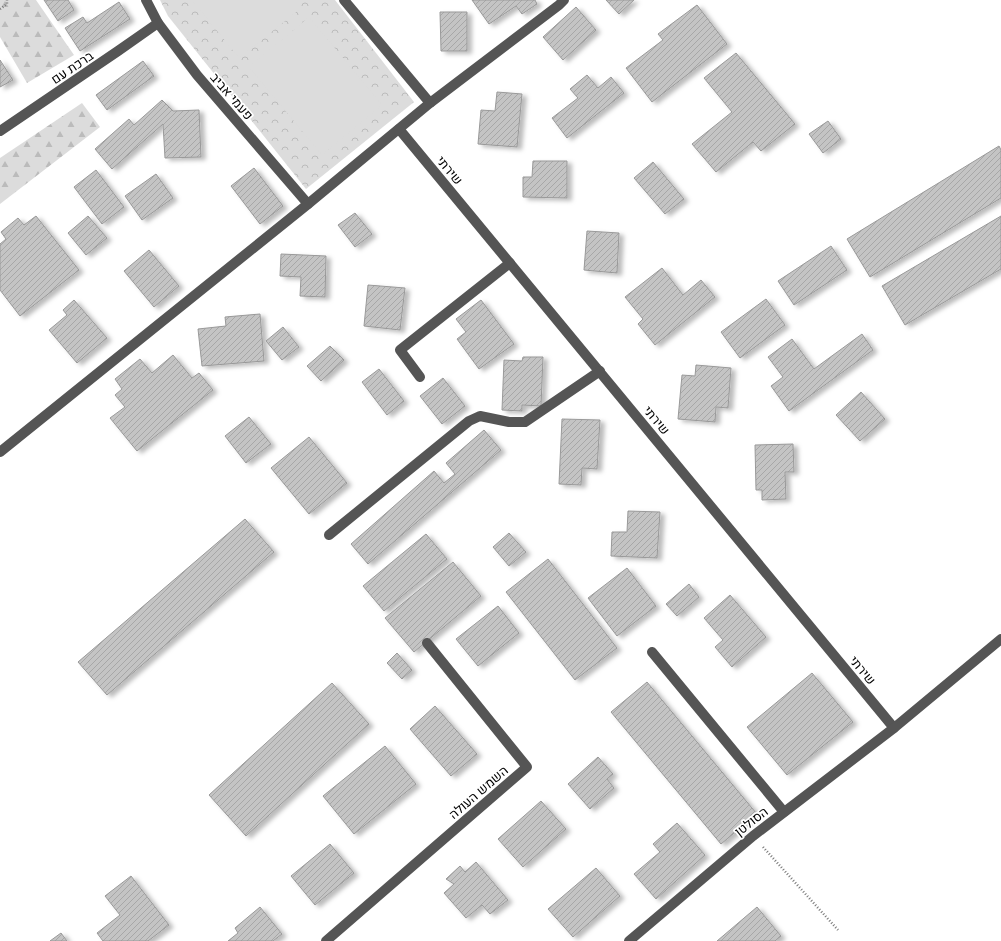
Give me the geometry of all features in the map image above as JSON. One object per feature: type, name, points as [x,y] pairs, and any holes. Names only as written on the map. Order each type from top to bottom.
[{"type":"street","name":"פעמי אביב","points":[[146,0],[158,23],[197,75],[308,204]]},
{"type":"street","points":[[344,0],[430,103]]},
{"type":"street","points":[[0,452],[308,204],[430,103],[564,0]]},
{"type":"street","name":"ברכת עם","points":[[0,130],[124,48],[158,23]]},
{"type":"street","name":"שירתי","points":[[399,129],[894,728]]},
{"type":"street","points":[[420,377],[400,350],[510,263]]},
{"type":"street","points":[[329,534],[469,421],[480,416],[509,422],[525,422],[600,372]]},
{"type":"street","name":"הסולטן","points":[[629,941],[753,836],[894,728],[1001,639]]},
{"type":"street","name":"השמש העולה","points":[[326,941],[527,767],[427,643]]},
{"type":"street","points":[[652,652],[784,812]]},
{"type":"path","points":[[0,9],[7,4],[7,0]]},
{"type":"path","points":[[753,836],[838,930]]},
{"type":"green space","points":[[0,0],[36,0],[74,55],[27,83],[0,37]]},
{"type":"green space","points":[[160,0],[335,0],[414,102],[306,189],[168,16]]},
{"type":"green space","points":[[192,0],[293,0],[300,9],[239,58]]},
{"type":"green space","points":[[309,17],[382,105],[322,155],[249,67]]},
{"type":"green space","points":[[82,103],[100,127],[0,204],[0,158]]},
{"type":"building","points":[[44,0],[68,0],[74,10],[58,21]]},
{"type":"building","points":[[472,0],[535,0],[537,4],[522,14],[516,6],[489,24]]},
{"type":"building","points":[[606,0],[634,0],[619,14]]},
{"type":"building","points":[[119,2],[130,19],[80,51],[65,28],[83,17],[87,23]]},
{"type":"building","points":[[697,5],[727,44],[652,102],[626,68],[663,40],[658,34]]},
{"type":"building","points":[[576,7],[596,30],[563,60],[543,37]]},
{"type":"building","points":[[440,12],[467,12],[467,51],[441,51]]},
{"type":"building","points":[[736,53],[795,124],[761,151],[753,142],[716,172],[692,144],[732,112],[704,78]]},
{"type":"building","points":[[0,60],[13,80],[0,87]]},
{"type":"building","points":[[143,61],[154,76],[107,110],[96,95]]},
{"type":"building","points":[[587,75],[598,88],[611,77],[624,93],[567,138],[552,118],[578,98],[570,89]]},
{"type":"building","points":[[497,92],[522,94],[517,147],[478,144],[481,110],[495,111]]},
{"type":"building","points":[[162,100],[173,111],[199,110],[201,157],[165,158],[163,124],[112,169],[95,149],[129,119],[134,125]]},
{"type":"building","points":[[828,121],[841,139],[823,153],[809,134]]},
{"type":"building","points":[[999,146],[1001,150],[1001,198],[870,277],[847,239]]},
{"type":"building","points":[[533,161],[567,161],[567,198],[523,197],[523,177],[532,177]]},
{"type":"building","points":[[653,162],[684,199],[665,214],[634,178]]},
{"type":"building","points":[[254,168],[283,206],[260,224],[231,186]]},
{"type":"building","points":[[96,170],[124,207],[102,224],[74,187]]},
{"type":"building","points":[[156,174],[173,198],[142,220],[125,196]]},
{"type":"building","points":[[355,213],[372,234],[355,247],[338,225]]},
{"type":"building","points":[[36,216],[79,270],[20,316],[0,290],[0,244],[6,239],[1,232],[18,218],[24,225]]},
{"type":"building","points":[[88,216],[107,238],[86,255],[68,233]]},
{"type":"building","points":[[1001,216],[1001,269],[905,325],[882,286]]},
{"type":"building","points":[[587,231],[619,233],[617,273],[584,270]]},
{"type":"building","points":[[831,246],[847,270],[794,305],[778,281]]},
{"type":"building","points":[[149,250],[179,286],[154,307],[124,271]]},
{"type":"building","points":[[281,254],[326,256],[325,297],[300,296],[301,277],[280,276]]},
{"type":"building","points":[[662,268],[683,295],[701,280],[715,297],[655,345],[638,324],[643,319],[625,297]]},
{"type":"building","points":[[368,285],[405,288],[400,330],[364,326]]},
{"type":"building","points":[[766,299],[785,325],[740,358],[721,332]]},
{"type":"building","points":[[74,300],[107,338],[77,363],[49,330],[67,315],[63,310]]},
{"type":"building","points":[[481,300],[514,344],[479,369],[457,339],[466,332],[456,319]]},
{"type":"building","points":[[260,314],[264,361],[202,366],[198,329],[226,326],[225,317]]},
{"type":"building","points":[[283,327],[299,347],[282,360],[266,341]]},
{"type":"building","points":[[862,334],[873,350],[789,411],[771,386],[783,377],[768,357],[792,339],[814,369]]},
{"type":"building","points":[[330,346],[344,360],[321,381],[307,366]]},
{"type":"building","points":[[173,355],[192,378],[199,373],[213,390],[137,451],[110,418],[125,407],[115,395],[122,389],[115,379],[140,359],[152,373]]},
{"type":"building","points":[[523,357],[543,357],[541,406],[522,405],[522,411],[502,410],[504,360],[522,361]]},
{"type":"building","points":[[696,365],[731,368],[728,408],[716,407],[715,422],[678,419],[682,375],[695,376]]},
{"type":"building","points":[[379,369],[404,401],[387,415],[362,382]]},
{"type":"building","points":[[443,378],[465,406],[442,424],[420,396]]},
{"type":"building","points":[[861,392],[885,419],[860,441],[836,415]]},
{"type":"building","points":[[249,417],[271,444],[246,463],[225,436]]},
{"type":"building","points":[[562,419],[600,420],[597,469],[582,468],[581,485],[559,484]]},
{"type":"building","points":[[484,430],[501,450],[368,564],[351,544],[434,471],[444,483],[455,474],[446,463]]},
{"type":"building","points":[[309,437],[347,483],[309,514],[271,468]]},
{"type":"building","points":[[793,444],[794,472],[785,472],[786,499],[762,500],[762,490],[756,490],[755,445]]},
{"type":"building","points":[[628,511],[660,512],[657,558],[611,556],[612,532],[627,532]]},
{"type":"building","points":[[245,519],[274,552],[107,695],[78,662]]},
{"type":"building","points":[[509,533],[526,552],[509,566],[493,547]]},
{"type":"building","points":[[426,534],[447,559],[384,611],[363,586]]},
{"type":"building","points":[[548,559],[617,648],[575,680],[506,592]]},
{"type":"building","points":[[453,562],[481,596],[414,652],[385,618]]},
{"type":"building","points":[[627,568],[656,606],[617,636],[588,598]]},
{"type":"building","points":[[689,584],[699,597],[677,616],[666,604]]},
{"type":"building","points":[[730,595],[766,637],[732,667],[715,647],[723,640],[704,618]]},
{"type":"building","points":[[498,606],[519,633],[478,666],[456,639]]},
{"type":"building","points":[[397,653],[412,670],[402,679],[387,663]]},
{"type":"building","points":[[812,673],[853,722],[787,775],[747,727]]},
{"type":"building","points":[[647,682],[757,814],[721,844],[611,712]]},
{"type":"building","points":[[332,683],[369,724],[246,836],[209,795]]},
{"type":"building","points":[[435,706],[477,754],[451,776],[410,729]]},
{"type":"building","points":[[385,746],[416,784],[354,834],[323,796]]},
{"type":"building","points":[[598,757],[613,774],[607,779],[614,788],[590,809],[568,784]]},
{"type":"building","points":[[541,801],[566,829],[523,867],[498,839]]},
{"type":"building","points":[[677,823],[705,855],[656,899],[634,874],[660,852],[653,844]]},
{"type":"building","points":[[330,844],[354,873],[315,905],[291,876]]},
{"type":"building","points":[[476,862],[508,900],[490,914],[482,905],[466,918],[444,893],[454,884],[446,879],[460,866],[465,872]]},
{"type":"building","points":[[596,868],[620,896],[573,937],[548,909]]},
{"type":"building","points":[[131,876],[169,925],[148,941],[103,941],[97,933],[120,915],[105,896]]},
{"type":"building","points":[[260,907],[282,934],[273,941],[228,941],[238,933],[235,928]]},
{"type":"building","points":[[757,907],[781,936],[775,941],[717,941]]},
{"type":"building","points":[[61,933],[67,941],[50,941]]}]
